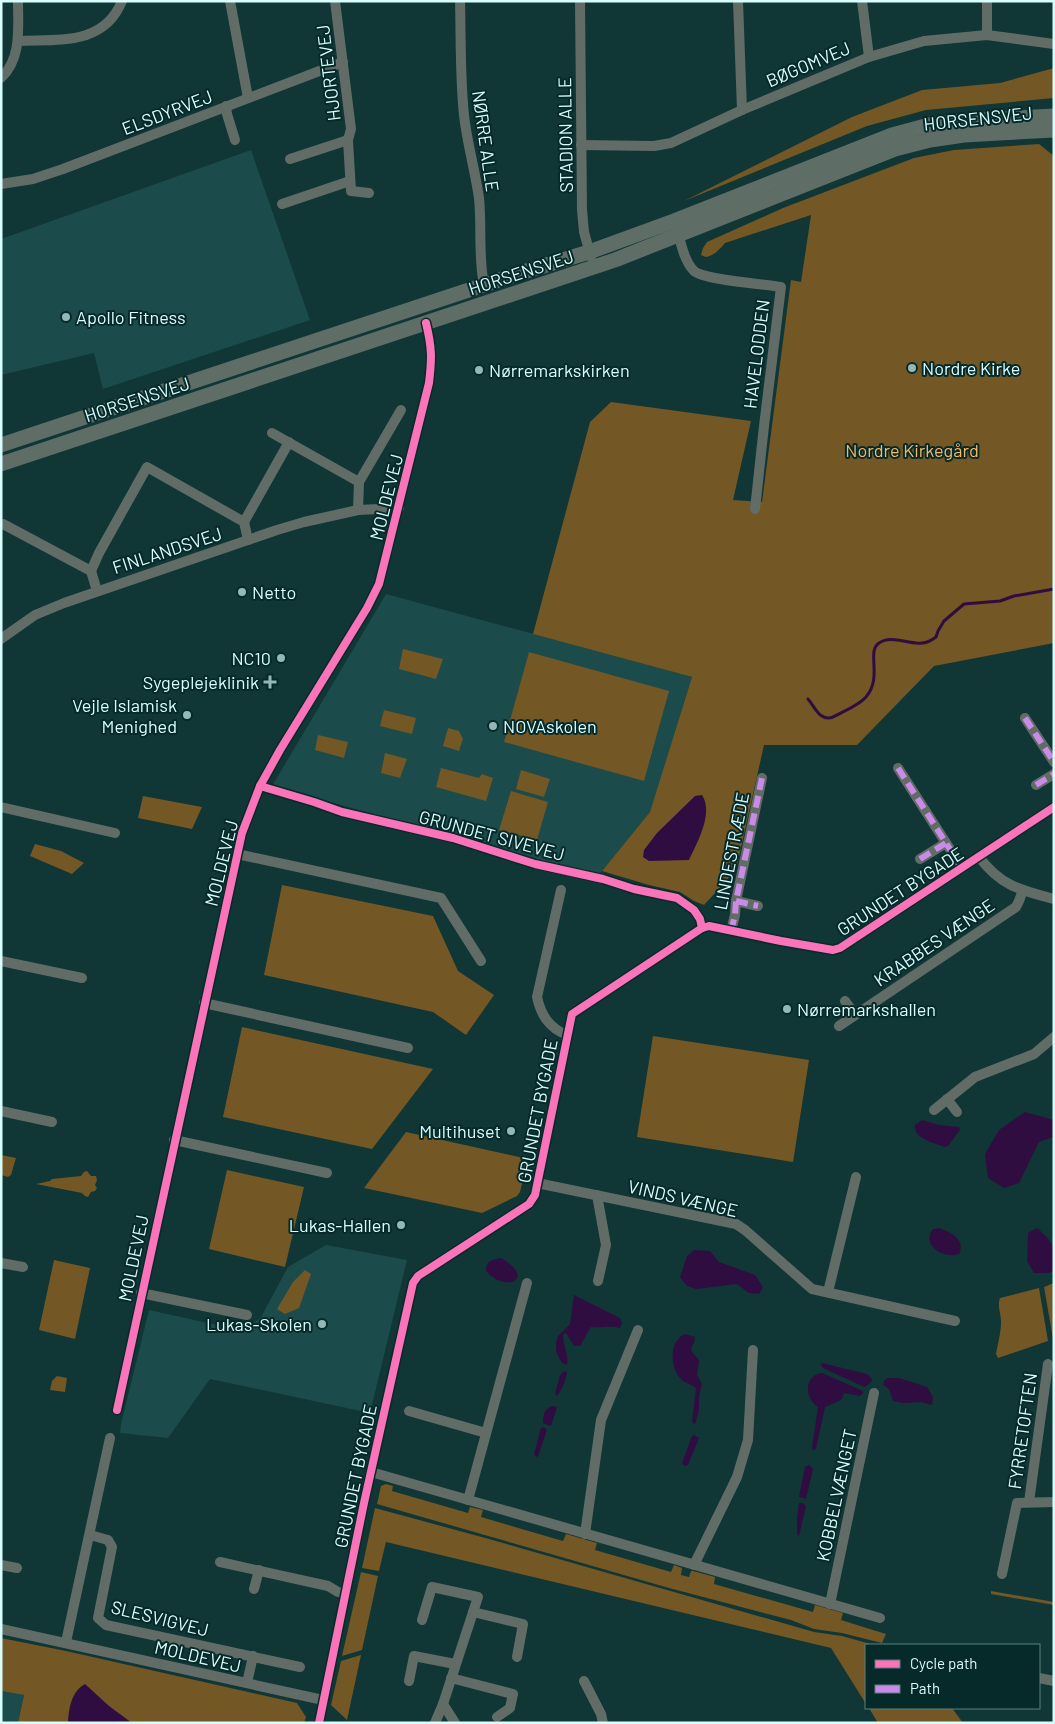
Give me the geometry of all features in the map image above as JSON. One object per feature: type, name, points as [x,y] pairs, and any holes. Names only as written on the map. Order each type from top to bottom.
[{"type":"main road","name":"HORSENSVEJ","points":[[1,444],[589,252],[674,221],[892,135],[929,125],[963,121],[1054,116]]},
{"type":"main road","name":"HORSENSVEJ","points":[[1,464],[595,267],[679,236],[895,149],[930,140],[964,135],[1054,130]]},
{"type":"main road","points":[[244,365],[280,360],[405,320],[419,319],[426,323],[438,309],[497,289],[520,273]]},
{"type":"main road","points":[[1,453],[49,437],[62,425]]},
{"type":"street","points":[[1,78],[13,61],[18,41],[18,1]]},
{"type":"street","points":[[18,41],[89,36],[106,25],[118,11],[122,1]]},
{"type":"street","points":[[230,1],[248,98]]},
{"type":"street","name":"HJORTEVEJ","points":[[336,1],[351,129],[348,140],[350,181]]},
{"type":"street","name":"NØRRE ALLE","points":[[460,1],[464,118],[481,220],[481,269],[484,285]]},
{"type":"street","name":"STADION ALLE","points":[[580,1],[582,210],[584,232],[595,267]]},
{"type":"street","points":[[738,1],[742,110]]},
{"type":"street","points":[[862,1],[870,56]]},
{"type":"street","points":[[987,1],[987,35]]},
{"type":"street","name":"BØGOMVEJ","points":[[581,146],[654,146],[672,143],[742,110],[870,56],[924,41],[987,35],[1054,44]]},
{"type":"street","name":"ELSDYRVEJ","points":[[1,184],[33,179],[63,169],[343,62]]},
{"type":"street","points":[[226,106],[236,140]]},
{"type":"street","name":"HJORTEVEJ","points":[[290,159],[348,140]]},
{"type":"street","points":[[282,204],[350,181],[351,191],[369,193]]},
{"type":"street","name":"HAVELODDEN","points":[[674,221],[688,262],[696,273],[709,277],[781,286],[756,509]]},
{"type":"street","name":"MOLDEVEJ","points":[[116,1410],[237,854],[260,786],[298,719],[367,608],[382,576],[429,383],[432,344],[426,323]]},
{"type":"street","points":[[358,510],[359,482],[401,410]]},
{"type":"street","points":[[272,433],[359,482]]},
{"type":"street","name":"FINLANDSVEJ","points":[[248,540],[244,522],[289,442]]},
{"type":"street","name":"FINLANDSVEJ","points":[[97,590],[91,571],[99,552],[147,467],[244,522]]},
{"type":"street","name":"FINLANDSVEJ","points":[[1,639],[35,615],[97,590],[248,540],[304,522],[358,510],[399,508]]},
{"type":"street","name":"FINLANDSVEJ","points":[[3,524],[91,571]]},
{"type":"street","points":[[1026,718],[1054,762]]},
{"type":"street","points":[[898,768],[962,868]]},
{"type":"street","points":[[1036,785],[1054,774]]},
{"type":"street","name":"LINDESTRÆDE","points":[[731,931],[762,778]]},
{"type":"street","name":"GRUNDET SIVEVEJ","points":[[260,786],[342,812],[453,838],[535,864],[677,898],[694,910],[700,918],[702,928]]},
{"type":"street","points":[[1,807],[115,833]]},
{"type":"street","name":"GRUNDET BYGADE","points":[[319,1723],[371,1472],[413,1283],[418,1276],[529,1204],[535,1195],[572,1014],[702,928],[709,926],[832,950],[840,948],[1054,807]]},
{"type":"street","points":[[920,859],[946,843]]},
{"type":"street","name":"MOLDEVEJ","points":[[237,854],[441,898],[480,961]]},
{"type":"street","points":[[979,857],[995,876],[1004,882],[1054,899]]},
{"type":"street","name":"GRUNDET BYGADE","points":[[561,890],[537,996],[539,1007],[544,1017],[551,1026],[567,1035]]},
{"type":"street","name":"KRABBES VÆNGE","points":[[839,1026],[1016,907],[1023,890]]},
{"type":"street","points":[[736,901],[758,906]]},
{"type":"street","points":[[1,960],[82,978]]},
{"type":"street","points":[[845,1002],[855,1015]]},
{"type":"street","points":[[204,1003],[408,1048]]},
{"type":"street","points":[[934,1110],[975,1077],[1034,1054],[1054,1037]]},
{"type":"street","points":[[947,1099],[957,1112]]},
{"type":"street","points":[[1,1111],[52,1122]]},
{"type":"street","points":[[174,1140],[327,1173]]},
{"type":"street","points":[[828,1292],[856,1176]]},
{"type":"street","name":"VINDS VÆNGE","points":[[537,1183],[736,1224],[812,1289],[955,1321]]},
{"type":"street","points":[[598,1195],[606,1245],[598,1281]]},
{"type":"street","points":[[1,1263],[23,1267]]},
{"type":"street","points":[[468,1500],[527,1282]]},
{"type":"street","name":"MOLDEVEJ","points":[[141,1293],[247,1315]]},
{"type":"street","points":[[585,1534],[601,1420],[638,1330]]},
{"type":"street","points":[[694,1565],[737,1477],[748,1440],[754,1350]]},
{"type":"street","name":"FYRRETOFTEN","points":[[1029,1502],[1048,1364]]},
{"type":"street","name":"KOBBELVÆNGET","points":[[830,1604],[874,1393]]},
{"type":"street","points":[[409,1411],[486,1433]]},
{"type":"street","points":[[66,1642],[110,1438]]},
{"type":"street","points":[[371,1472],[880,1618]]},
{"type":"street","name":"FYRRETOFTEN","points":[[1002,1574],[1017,1503],[1054,1502]]},
{"type":"street","name":"SLESVIGVEJ","points":[[90,1535],[108,1540],[112,1547],[98,1618],[106,1625],[300,1667]]},
{"type":"street","points":[[220,1562],[328,1586],[346,1594]]},
{"type":"street","points":[[1,1565],[17,1568]]},
{"type":"street","points":[[254,1589],[259,1570]]},
{"type":"street","points":[[422,1620],[432,1587],[478,1597],[435,1723]]},
{"type":"street","points":[[473,1612],[523,1624],[517,1657]]},
{"type":"street","name":"MOLDEVEJ","points":[[1,1629],[323,1700]]},
{"type":"street","points":[[247,1683],[253,1656]]},
{"type":"street","points":[[409,1681],[414,1656],[455,1664]]},
{"type":"street","points":[[451,1678],[513,1694],[510,1708],[497,1717]]},
{"type":"street","points":[[1040,1678],[1054,1680]]},
{"type":"street","points":[[584,1681],[601,1714],[603,1723]]},
{"type":"street","points":[[443,1704],[455,1723]]},
{"type":"shaded area","points":[[251,150],[310,320],[103,389],[94,353],[1,375],[1,239]]},
{"type":"shaded area","name":"NOVAskolen","points":[[386,594],[692,677],[651,811],[598,876],[272,786]]},
{"type":"shaded area","points":[[702,795],[706,810],[705,819],[700,837],[689,860],[649,861],[643,857],[644,850],[657,833],[695,796]]},
{"type":"shaded area","points":[[1025,1112],[1054,1120],[1054,1137],[1039,1142],[1019,1183],[1004,1188],[988,1178],[985,1154],[999,1130]]},
{"type":"shaded area","points":[[922,1120],[939,1125],[959,1127],[960,1130],[948,1146],[945,1147],[926,1140],[917,1134],[915,1125]]},
{"type":"shaded area","points":[[939,1228],[956,1237],[961,1245],[959,1254],[948,1255],[936,1250],[932,1246],[930,1235],[933,1229]]},
{"type":"shaded area","points":[[1037,1228],[1052,1246],[1054,1270],[1049,1273],[1034,1273],[1027,1261],[1028,1233]]},
{"type":"shaded area","name":"Lukas-Skolen","points":[[326,1245],[407,1260],[370,1413],[210,1379],[168,1438],[120,1433],[149,1310],[244,1331],[261,1317],[288,1267]]},
{"type":"shaded area","points":[[694,1250],[710,1251],[719,1262],[755,1275],[763,1287],[759,1294],[749,1293],[737,1284],[696,1289],[687,1286],[680,1277],[687,1256]]},
{"type":"shaded area","points":[[501,1258],[517,1272],[517,1278],[514,1281],[501,1281],[493,1278],[486,1271],[487,1265],[490,1262]]},
{"type":"shaded area","points":[[574,1295],[620,1318],[622,1323],[620,1328],[591,1327],[580,1346],[574,1346],[566,1333],[563,1335],[567,1365],[562,1363],[556,1352],[556,1343],[558,1336],[570,1324]]},
{"type":"shaded area","points":[[685,1334],[695,1337],[691,1348],[699,1360],[697,1375],[702,1384],[699,1396],[699,1410],[695,1424],[692,1422],[696,1388],[682,1380],[673,1362],[673,1349],[679,1338]]},
{"type":"shaded area","points":[[822,1363],[867,1374],[872,1379],[871,1382],[865,1387],[823,1368]]},
{"type":"shaded area","points":[[564,1371],[567,1372],[566,1378],[557,1396],[555,1394],[560,1375]]},
{"type":"shaded area","points":[[822,1373],[863,1391],[863,1393],[860,1396],[844,1393],[842,1399],[825,1407],[816,1449],[813,1450],[818,1407],[810,1398],[808,1387],[812,1378]]},
{"type":"shaded area","points":[[887,1378],[899,1378],[927,1387],[933,1397],[932,1405],[921,1402],[903,1403],[893,1401],[889,1389],[883,1385]]},
{"type":"shaded area","points":[[553,1406],[557,1407],[551,1426],[543,1423],[543,1417],[546,1410]]},
{"type":"shaded area","points":[[544,1427],[547,1430],[536,1457],[534,1454],[541,1428]]},
{"type":"shaded area","points":[[694,1435],[699,1438],[688,1465],[685,1466],[682,1463]]},
{"type":"shaded area","points":[[809,1465],[813,1469],[806,1499],[799,1497],[805,1467]]},
{"type":"shaded area","points":[[799,1503],[803,1503],[806,1506],[799,1536],[797,1534],[797,1519]]},
{"type":"shaded area","points":[[85,1684],[109,1706],[132,1723],[68,1723],[70,1706],[74,1696],[80,1687]]},
{"type":"shaded area","points":[[1,1691],[24,1695],[18,1723],[1,1723]]},
{"type":"green space","points":[[1054,68],[1054,98],[926,110],[867,126],[684,201],[852,117],[922,90],[1000,83]]},
{"type":"green space","name":"Nordre Kirkegård","points":[[1039,144],[1054,156],[1054,643],[934,666],[857,745],[764,745],[736,870],[704,905],[680,892],[602,871],[650,812],[692,677],[533,634],[590,422],[611,402],[751,421],[733,500],[762,502],[791,280],[801,282],[811,215],[725,243],[714,254],[706,257],[701,255],[707,242],[783,208],[914,158],[954,150]]},
{"type":"green space","points":[[403,649],[443,659],[436,679],[399,669]]},
{"type":"green space","points":[[529,652],[669,691],[644,781],[504,742]]},
{"type":"green space","points":[[384,710],[416,718],[412,734],[380,726]]},
{"type":"green space","points":[[448,728],[459,731],[463,739],[459,751],[443,746]]},
{"type":"green space","points":[[318,735],[348,742],[344,758],[315,750]]},
{"type":"green space","points":[[385,753],[407,759],[400,778],[381,773]]},
{"type":"green space","points":[[441,768],[479,778],[482,774],[493,778],[486,801],[436,787]]},
{"type":"green space","points":[[521,770],[550,779],[544,797],[516,789]]},
{"type":"green space","points":[[511,791],[548,802],[537,840],[499,830]]},
{"type":"green space","points":[[143,796],[202,807],[192,829],[138,818]]},
{"type":"green space","points":[[35,844],[61,851],[84,863],[72,874],[30,856]]},
{"type":"green space","points":[[282,885],[433,916],[458,971],[494,995],[466,1035],[433,1012],[264,975]]},
{"type":"green space","points":[[242,1027],[433,1069],[372,1149],[223,1117]]},
{"type":"green space","points":[[653,1036],[809,1060],[793,1162],[637,1137]]},
{"type":"green space","points":[[406,1132],[528,1159],[520,1192],[517,1196],[482,1213],[364,1188]]},
{"type":"green space","points":[[1,1155],[16,1158],[11,1175],[8,1177],[1,1175]]},
{"type":"green space","points":[[227,1170],[304,1187],[285,1267],[209,1249]]},
{"type":"green space","points":[[87,1171],[91,1176],[96,1176],[97,1180],[95,1185],[97,1188],[88,1197],[82,1193],[36,1184],[52,1179],[81,1176]]},
{"type":"green space","points":[[54,1260],[90,1268],[75,1339],[39,1330]]},
{"type":"green space","points":[[305,1270],[311,1274],[299,1308],[285,1314],[277,1309],[293,1282]]},
{"type":"green space","points":[[1054,1283],[1054,1339],[1053,1339],[1044,1287]]},
{"type":"green space","points":[[1039,1288],[1048,1341],[998,1358],[996,1354],[1001,1326],[1000,1298]]},
{"type":"green space","points":[[57,1376],[67,1378],[65,1392],[50,1390],[52,1381]]},
{"type":"green space","points":[[386,1484],[393,1486],[392,1491],[468,1513],[470,1507],[483,1510],[481,1517],[563,1541],[566,1534],[597,1543],[595,1550],[671,1572],[674,1565],[682,1568],[681,1575],[689,1577],[691,1571],[693,1571],[715,1577],[714,1584],[813,1612],[815,1605],[843,1613],[841,1620],[886,1634],[882,1643],[842,1633],[814,1629],[791,1620],[669,1588],[377,1504],[381,1486]]},
{"type":"green space","points":[[375,1508],[814,1632],[842,1636],[870,1644],[865,1644],[865,1702],[831,1648],[386,1542],[379,1571],[362,1568]]},
{"type":"green space","points":[[361,1572],[378,1576],[362,1650],[342,1656]]},
{"type":"green space","points":[[991,1591],[1054,1602],[1054,1605],[991,1594]]},
{"type":"green space","points":[[1,1638],[297,1703],[306,1717],[304,1723],[18,1723],[24,1695],[1,1691]]},
{"type":"green space","points":[[361,1655],[347,1720],[331,1705],[341,1661]]},
{"type":"green space","points":[[870,1709],[953,1709],[963,1723],[878,1723]]},
{"type":"waterway","points":[[808,699],[821,716],[833,717],[851,708],[866,697],[873,681],[875,647],[884,640],[926,642],[936,637],[944,621],[964,604],[1000,601],[1014,596],[1054,589]]},
{"type":"marked path","points":[[1025,718],[1054,762]]},
{"type":"marked path","points":[[898,768],[962,868]]},
{"type":"marked path","points":[[1036,785],[1054,774]]},
{"type":"marked path","points":[[731,931],[762,778]]},
{"type":"marked path","points":[[920,859],[946,843]]},
{"type":"marked path","points":[[736,901],[758,906]]},
{"type":"cycle path","points":[[117,1410],[242,833],[260,786],[367,608],[379,584],[429,383],[431,353],[426,323]]},
{"type":"cycle path","points":[[260,786],[342,812],[453,838],[535,864],[677,898],[694,910],[700,919],[702,928]]},
{"type":"cycle path","points":[[319,1723],[364,1503],[413,1283],[418,1276],[529,1204],[535,1195],[572,1014],[702,928],[709,926],[833,950],[840,948],[1054,807]]},
{"type":"place","name":"Apollo Fitness","points":[[66,317]]},
{"type":"place","name":"Nordre Kirke","points":[[912,368]]},
{"type":"place","name":"Nørremarkskirken","points":[[479,370]]},
{"type":"place","name":"Netto","points":[[242,592]]},
{"type":"place","name":"NC10","points":[[281,658]]},
{"type":"place","name":"Sygeplejeklinik","points":[[270,682]]},
{"type":"place","name":"Vejle Islamisk Menighed","points":[[187,715]]},
{"type":"place","name":"NOVAskolen","points":[[493,726]]},
{"type":"place","name":"Nørremarkshallen","points":[[787,1009]]},
{"type":"place","name":"Multihuset","points":[[511,1131]]},
{"type":"place","name":"Lukas-Hallen","points":[[401,1225]]},
{"type":"place","name":"Lukas-Skolen","points":[[322,1324]]}]
